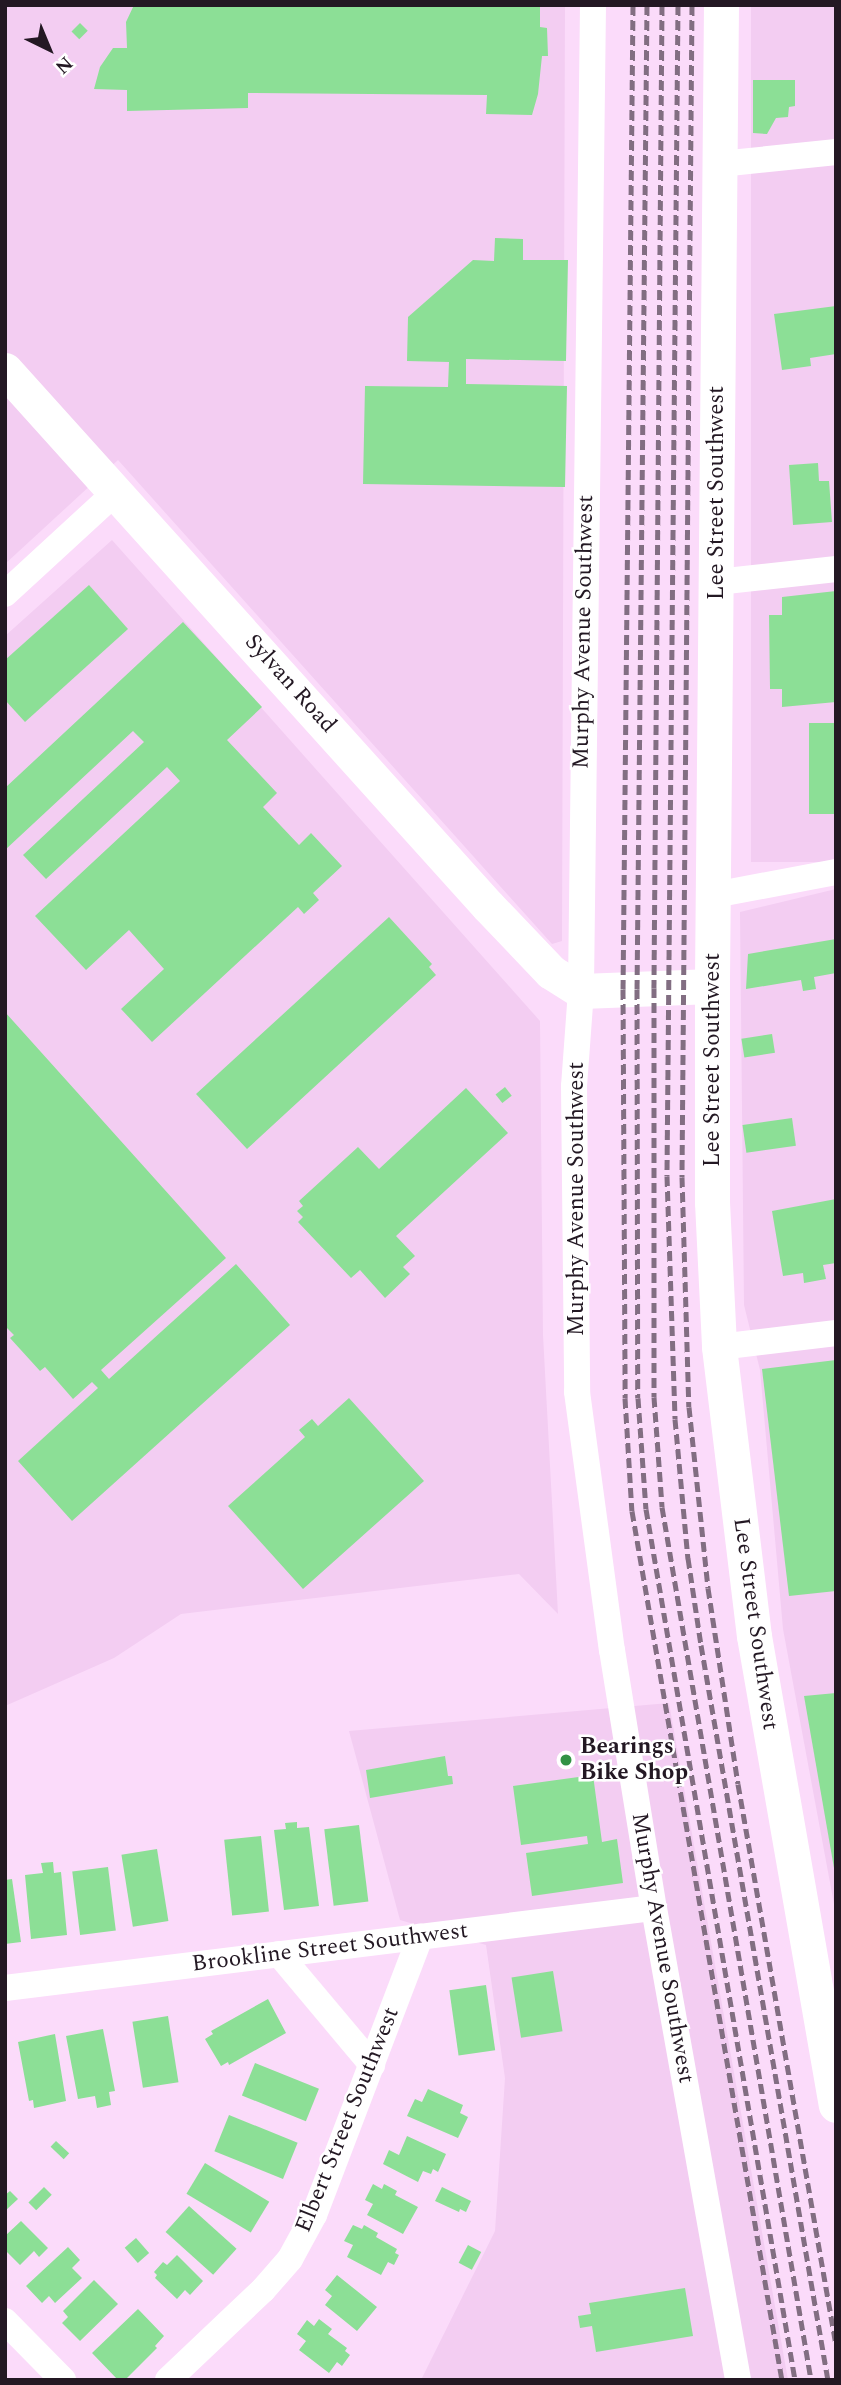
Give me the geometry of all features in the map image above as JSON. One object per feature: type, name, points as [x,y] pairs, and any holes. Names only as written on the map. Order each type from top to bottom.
[{"type":"main road","name":"Lee Street Southwest","points":[[721,5],[712,986],[712,1202],[719,1347],[754,1636],[836,2105]]},
{"type":"main road","name":"Sylvan Road","points":[[5,370],[488,906],[551,972],[581,991]]},
{"type":"main road","points":[[581,991],[712,986]]},
{"type":"street","name":"Murphy Avenue Southwest","points":[[593,5],[581,991],[574,1086],[577,1392],[612,1650],[654,1908],[738,2380]]},
{"type":"street","points":[[720,164],[836,152]]},
{"type":"street","points":[[5,594],[116,492]]},
{"type":"street","points":[[717,582],[836,569]]},
{"type":"street","points":[[714,895],[836,872]]},
{"type":"street","points":[[719,1347],[836,1333]]},
{"type":"street","name":"Brookline Street Southwest","points":[[5,1988],[654,1908]]},
{"type":"street","name":"Elbert Street Southwest","points":[[169,2380],[263,2290],[290,2259],[314,2215],[420,1937]]},
{"type":"street","points":[[279,1954],[372,2065]]},
{"type":"street","points":[[5,2321],[63,2380]]},
{"type":"shaded area","points":[[5,5],[565,5],[562,941],[552,944],[118,460],[5,564]]},
{"type":"shaded area","points":[[751,5],[836,5],[836,862],[751,862]]},
{"type":"shaded area","points":[[112,540],[540,1021],[543,1335],[558,1614],[519,1574],[181,1614],[114,1658],[5,1706],[5,636]]},
{"type":"shaded area","points":[[836,889],[836,1915],[783,1629],[760,1370],[744,1305],[740,912]]},
{"type":"shaded area","points":[[669,1703],[788,2380],[421,2380],[495,2231],[505,2078],[486,1945],[400,1920],[349,1731]]},
{"type":"building","points":[[134,5],[540,5],[540,27],[547,28],[548,56],[542,56],[538,94],[532,115],[486,114],[487,95],[248,93],[248,108],[127,111],[127,90],[94,89],[100,67],[113,48],[127,48],[126,22]]},
{"type":"building","points":[[80,23],[88,31],[79,39],[72,31]]},
{"type":"building","points":[[753,80],[795,80],[795,106],[789,107],[788,117],[776,118],[767,134],[753,133]]},
{"type":"building","points":[[495,238],[523,239],[523,260],[568,260],[566,361],[466,359],[466,384],[567,386],[565,487],[363,484],[365,386],[448,387],[449,362],[407,361],[408,317],[473,260],[494,261]]},
{"type":"building","points":[[836,306],[836,354],[810,358],[811,366],[782,370],[774,314]]},
{"type":"building","points":[[818,463],[819,481],[829,481],[832,522],[793,525],[789,465]]},
{"type":"building","points":[[89,585],[128,629],[25,722],[5,700],[5,660]]},
{"type":"building","points":[[836,591],[836,702],[782,707],[782,689],[770,689],[769,615],[782,615],[782,597]]},
{"type":"building","points":[[183,622],[262,707],[227,740],[277,793],[263,807],[299,845],[311,833],[342,866],[313,893],[319,900],[304,914],[298,907],[152,1042],[121,1009],[164,969],[129,930],[86,970],[35,916],[180,781],[167,767],[46,879],[23,855],[144,742],[133,731],[5,850],[5,788]]},
{"type":"building","points":[[809,723],[836,723],[836,814],[809,814]]},
{"type":"building","points":[[389,917],[432,964],[429,967],[436,975],[247,1149],[196,1094]]},
{"type":"building","points":[[836,939],[836,973],[814,977],[816,989],[803,991],[801,980],[746,989],[748,954]]},
{"type":"building","points":[[5,1012],[226,1258],[101,1370],[109,1379],[236,1264],[290,1325],[72,1521],[18,1461],[98,1388],[92,1382],[73,1399],[45,1367],[40,1371],[10,1338],[14,1335],[5,1326]]},
{"type":"building","points":[[772,1034],[775,1053],[744,1058],[741,1039]]},
{"type":"building","points":[[505,1087],[512,1096],[502,1103],[496,1094]]},
{"type":"building","points":[[466,1088],[508,1133],[396,1236],[415,1256],[403,1267],[410,1274],[385,1298],[360,1270],[351,1278],[298,1222],[303,1217],[297,1211],[303,1206],[299,1201],[358,1147],[379,1169]]},
{"type":"building","points":[[792,1118],[796,1146],[746,1153],[742,1125]]},
{"type":"building","points":[[836,1199],[836,1263],[823,1265],[826,1279],[804,1283],[803,1273],[783,1276],[772,1211]]},
{"type":"building","points":[[836,1360],[836,1591],[789,1596],[762,1369]]},
{"type":"building","points":[[349,1398],[424,1481],[303,1589],[228,1506],[305,1437],[299,1430],[312,1419],[318,1426]]},
{"type":"building","points":[[836,1693],[836,1868],[834,1868],[804,1696]]},
{"type":"building","points":[[445,1756],[448,1776],[452,1776],[453,1784],[370,1798],[366,1770]]},
{"type":"building","points":[[593,1775],[602,1842],[617,1839],[623,1883],[532,1896],[526,1853],[588,1844],[587,1836],[521,1845],[513,1786]]},
{"type":"building","points":[[297,1822],[297,1828],[309,1827],[319,1906],[284,1910],[274,1830],[286,1829],[285,1823]]},
{"type":"building","points":[[359,1825],[368,1901],[334,1906],[324,1829]]},
{"type":"building","points":[[261,1836],[269,1912],[232,1915],[224,1840]]},
{"type":"building","points":[[157,1849],[168,1921],[133,1927],[121,1855]]},
{"type":"building","points":[[53,1862],[54,1873],[61,1872],[67,1935],[31,1939],[25,1875],[43,1873],[41,1863]]},
{"type":"building","points":[[108,1867],[116,1931],[80,1935],[72,1871]]},
{"type":"building","points":[[12,1879],[21,1942],[5,1944],[5,1880]]},
{"type":"building","points":[[553,1971],[563,2031],[521,2038],[512,1978]]},
{"type":"building","points":[[486,1985],[495,2050],[459,2056],[449,1990]]},
{"type":"building","points":[[268,1999],[286,2033],[229,2065],[228,2062],[221,2066],[205,2039],[213,2034],[211,2031]]},
{"type":"building","points":[[168,2016],[178,2082],[143,2088],[132,2022]]},
{"type":"building","points":[[103,2029],[115,2091],[109,2092],[111,2105],[97,2108],[95,2096],[78,2099],[66,2036]]},
{"type":"building","points":[[55,2034],[66,2101],[34,2108],[33,2100],[29,2101],[18,2042]]},
{"type":"building","points":[[255,2063],[319,2089],[306,2121],[242,2095]]},
{"type":"building","points":[[428,2089],[463,2105],[460,2113],[468,2117],[458,2138],[407,2116],[415,2099],[422,2102]]},
{"type":"building","points":[[229,2115],[298,2143],[283,2179],[214,2151]]},
{"type":"building","points":[[407,2136],[446,2154],[438,2172],[433,2169],[431,2174],[423,2171],[418,2182],[383,2164],[389,2150],[399,2155]]},
{"type":"building","points":[[56,2141],[69,2153],[64,2159],[51,2147]]},
{"type":"building","points":[[205,2163],[269,2202],[251,2232],[186,2194]]},
{"type":"building","points":[[373,2184],[382,2189],[384,2184],[397,2191],[395,2195],[418,2207],[403,2234],[367,2215],[373,2204],[365,2200]]},
{"type":"building","points":[[44,2187],[52,2195],[36,2210],[28,2203]]},
{"type":"building","points":[[442,2187],[471,2201],[466,2212],[460,2209],[459,2212],[435,2201]]},
{"type":"building","points":[[10,2191],[18,2199],[5,2211],[5,2195]]},
{"type":"building","points":[[189,2206],[237,2249],[213,2275],[166,2232]]},
{"type":"building","points":[[21,2221],[48,2248],[39,2257],[34,2251],[20,2265],[5,2250],[5,2236]]},
{"type":"building","points":[[353,2225],[362,2229],[364,2225],[378,2233],[376,2237],[397,2249],[395,2253],[399,2255],[394,2265],[388,2262],[381,2275],[347,2257],[353,2245],[344,2241]]},
{"type":"building","points":[[136,2238],[149,2253],[138,2263],[125,2248]]},
{"type":"building","points":[[468,2245],[481,2252],[472,2270],[459,2263]]},
{"type":"building","points":[[68,2247],[80,2260],[72,2268],[82,2278],[55,2303],[49,2296],[42,2303],[26,2286]]},
{"type":"building","points":[[177,2255],[203,2281],[190,2295],[185,2290],[177,2299],[155,2278],[157,2275],[154,2272],[163,2262],[167,2265]]},
{"type":"building","points":[[337,2275],[377,2307],[357,2331],[325,2305],[332,2296],[325,2290]]},
{"type":"building","points":[[94,2280],[118,2304],[80,2341],[62,2323],[68,2317],[63,2311]]},
{"type":"building","points":[[685,2288],[693,2336],[596,2352],[592,2326],[580,2328],[578,2316],[591,2314],[589,2303]]},
{"type":"building","points":[[138,2309],[164,2336],[155,2346],[157,2348],[125,2380],[118,2380],[92,2353]]},
{"type":"building","points":[[319,2319],[332,2329],[328,2334],[347,2348],[345,2351],[350,2355],[342,2366],[337,2362],[329,2373],[299,2350],[306,2341],[297,2334],[307,2320],[314,2326]]},
{"type":"railway","points":[[633,5],[623,989],[625,1398],[632,1511],[782,2380]]},
{"type":"railway","points":[[647,5],[637,989],[638,1398],[646,1509],[795,2380]]},
{"type":"railway","points":[[662,5],[654,988],[654,1397],[662,1507],[811,2380]]},
{"type":"railway","points":[[678,5],[667,1176],[675,1419],[688,1558],[701,1645],[828,2380]]},
{"type":"railway","points":[[692,5],[682,1177],[689,1407],[708,1588],[738,1784],[836,2345]]},
{"type":"place","name":"Bearings Bike Shop","points":[[566,1760]]}]
